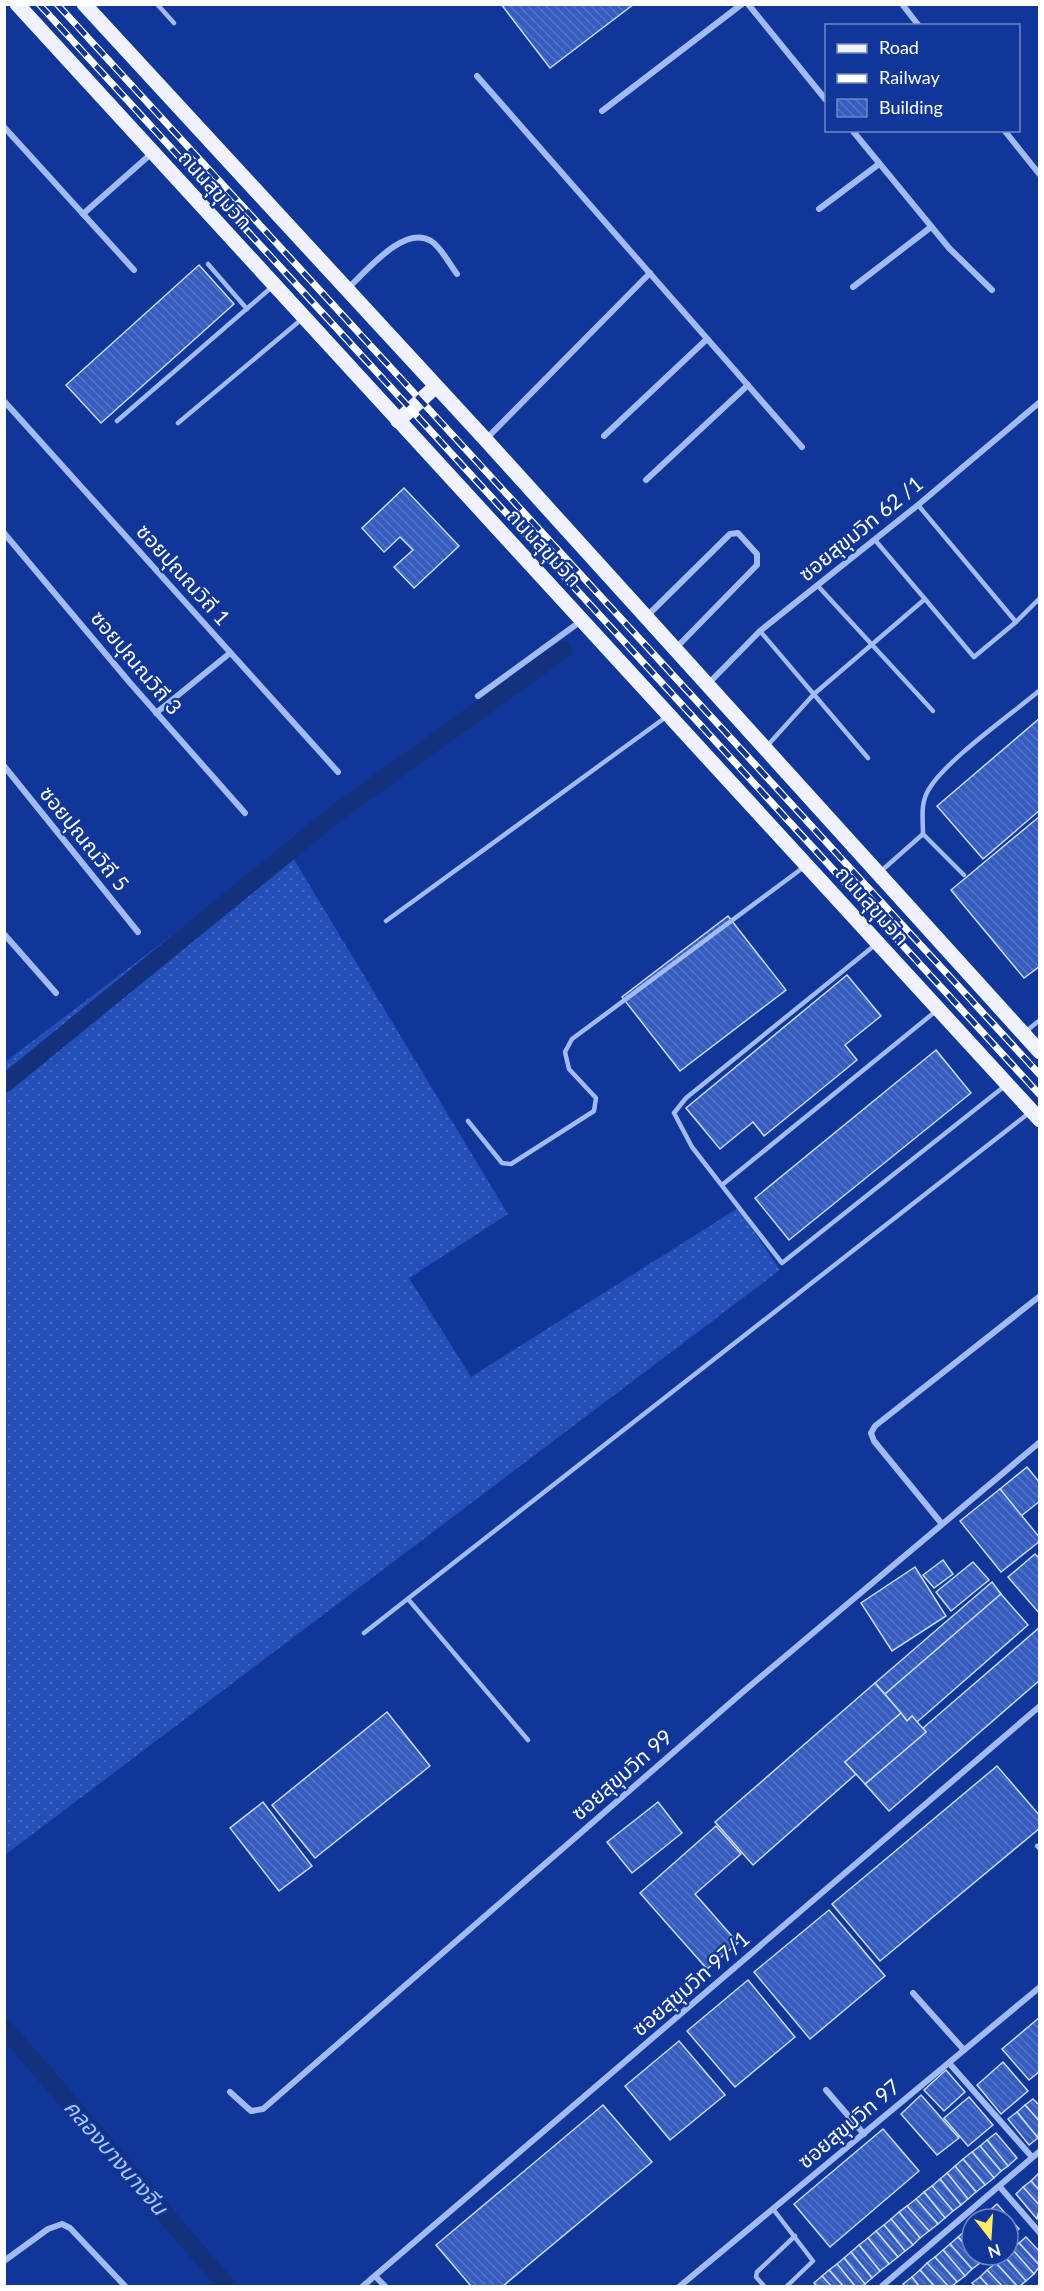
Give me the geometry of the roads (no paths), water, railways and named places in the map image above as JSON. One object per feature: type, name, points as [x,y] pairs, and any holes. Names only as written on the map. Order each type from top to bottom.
[{"type":"main road","name":"ถนนสุขุมวิท","points":[[17,4],[302,319],[1035,1116]]},
{"type":"main road","name":"ถนนสุขุมวิท","points":[[88,6],[485,439],[1040,1052]]},
{"type":"main road","points":[[398,421],[435,387]]},
{"type":"street","points":[[602,111],[742,4]]},
{"type":"street","points":[[748,4],[825,99]]},
{"type":"street","points":[[902,4],[917,24]]},
{"type":"street","points":[[477,76],[802,447]]},
{"type":"street","points":[[4,127],[134,270]]},
{"type":"street","points":[[854,132],[931,227],[992,290]]},
{"type":"street","points":[[1006,132],[1040,175]]},
{"type":"street","points":[[83,214],[152,152]]},
{"type":"street","points":[[819,208],[879,164]]},
{"type":"street","points":[[853,287],[931,227]]},
{"type":"street","points":[[347,289],[399,242],[415,237],[431,241],[457,274]]},
{"type":"street","points":[[485,439],[650,273]]},
{"type":"street","points":[[604,436],[707,339]]},
{"type":"street","points":[[646,480],[748,385]]},
{"type":"street","name":"ซอยปุณณวิถี 1","points":[[4,401],[338,772]]},
{"type":"street","name":"ซอยสุขุมวิท 62 /1","points":[[707,685],[760,631],[918,505],[1040,402]]},
{"type":"street","name":"ซอยปุณณวิถี 3","points":[[4,533],[156,713],[245,813]]},
{"type":"street","points":[[646,617],[730,534],[738,533],[757,554],[757,565],[675,649]]},
{"type":"street","points":[[478,696],[581,620]]},
{"type":"street","points":[[156,713],[230,652]]},
{"type":"street","name":"ซอยปุณณวิถี 5","points":[[4,766],[138,932]]},
{"type":"street","points":[[4,934],[56,993]]},
{"type":"street","points":[[942,1524],[874,1441],[871,1434],[875,1426],[1040,1296]]},
{"type":"street","name":"ซอยสุขุมวิท 99","points":[[230,2092],[250,2111],[263,2109],[744,1691],[1040,1442]]},
{"type":"street","name":"ซอยสุขุมวิท 97/1","points":[[363,2286],[1040,1706]]},
{"type":"street","name":"ซอยสุขุมวิท 97","points":[[680,2286],[1040,1987]]},
{"type":"street","points":[[913,1993],[964,2050]]},
{"type":"street","points":[[949,2063],[1032,2157]]},
{"type":"street","points":[[826,2090],[864,2134]]},
{"type":"street","points":[[882,2286],[1040,2151]]},
{"type":"street","points":[[999,2187],[1040,2233]]},
{"type":"street","points":[[4,2261],[48,2229],[62,2224],[70,2228],[125,2286]]},
{"type":"street","points":[[375,2276],[385,2286]]},
{"type":"lane","points":[[157,4],[174,23]]},
{"type":"lane","points":[[207,264],[247,309]]},
{"type":"lane","points":[[117,421],[273,286]]},
{"type":"lane","points":[[178,423],[302,319]]},
{"type":"lane","points":[[918,505],[1016,622]]},
{"type":"lane","points":[[875,540],[974,657],[1016,622],[1040,598]]},
{"type":"lane","points":[[817,585],[933,711]]},
{"type":"lane","points":[[765,748],[814,694],[925,600]]},
{"type":"lane","points":[[760,631],[868,758]]},
{"type":"lane","points":[[964,875],[923,834],[923,805],[929,788],[955,761],[1040,690]]},
{"type":"lane","points":[[386,921],[668,715]]},
{"type":"lane","points":[[878,874],[923,834]]},
{"type":"lane","points":[[468,1121],[502,1163],[511,1164],[594,1111],[596,1098],[569,1069],[565,1052],[572,1039],[806,866]]},
{"type":"lane","points":[[877,943],[686,1098],[674,1113],[692,1147],[782,1263],[1006,1085]]},
{"type":"lane","points":[[722,1185],[938,1009]]},
{"type":"lane","points":[[1023,1034],[1040,1020]]},
{"type":"lane","points":[[364,1633],[1035,1116]]},
{"type":"lane","points":[[408,1599],[528,1740]]},
{"type":"lane","points":[[773,2208],[813,2261],[787,2286]]},
{"type":"lane","points":[[764,2286],[756,2277],[757,2272],[795,2236]]},
{"type":"waterway","points":[[4,1084],[339,811],[563,650]]},
{"type":"waterway","name":"คลองบางนางจีน","points":[[4,2027],[227,2286]]},
{"type":"railway","points":[[39,4],[1040,1095]]},
{"type":"railway","points":[[57,4],[1040,1075]]}]
